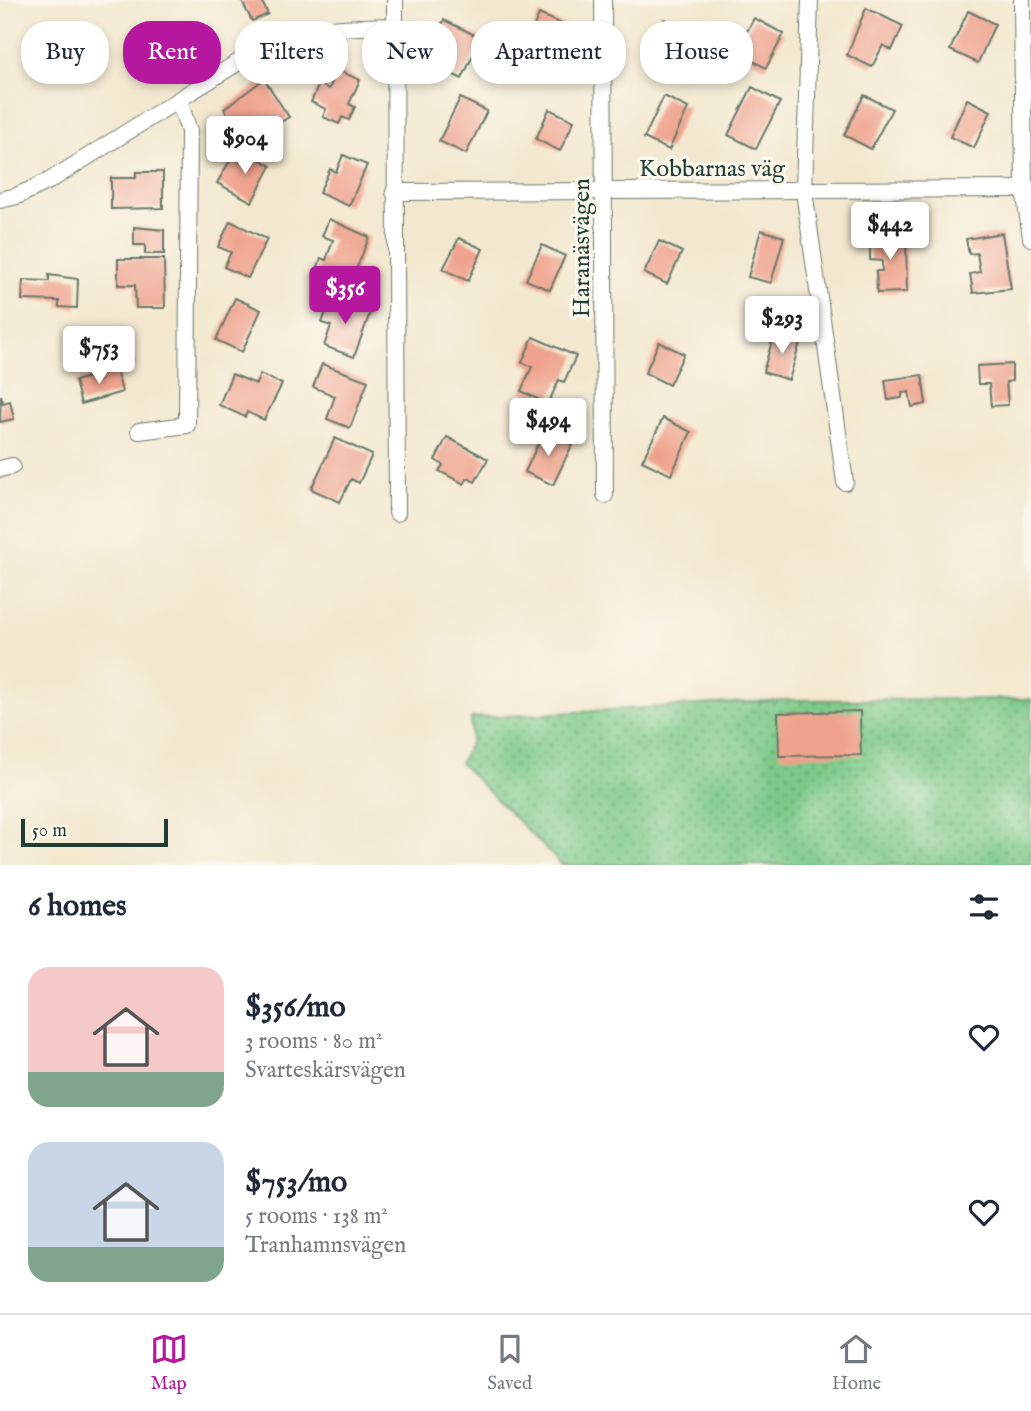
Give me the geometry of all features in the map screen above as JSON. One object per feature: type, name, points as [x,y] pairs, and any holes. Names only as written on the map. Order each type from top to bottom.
[{"type":"street","points":[[395,0],[395,21]]},
{"type":"street","name":"Haranäsvägen","points":[[603,0],[605,495]]},
{"type":"street","points":[[810,0],[804,191],[845,482]]},
{"type":"street","points":[[1022,0],[1027,189],[1031,238]]},
{"type":"street","points":[[0,200],[17,196],[48,181],[272,41],[300,31],[362,26]]},
{"type":"street","points":[[395,84],[397,513]]},
{"type":"street","points":[[139,431],[187,425],[189,131],[179,100]]},
{"type":"street","name":"Kobbarnas väg","points":[[394,192],[1027,189]]},
{"type":"green space","points":[[1031,699],[1031,865],[562,865],[460,763],[471,742],[471,718],[784,700]]},
{"type":"building","points":[[241,0],[261,0],[268,14],[252,21]]},
{"type":"building","points":[[866,8],[903,26],[892,50],[883,45],[872,67],[847,55]]},
{"type":"building","points":[[968,11],[995,24],[978,63],[950,50]]},
{"type":"building","points":[[539,14],[555,21],[536,21]]},
{"type":"building","points":[[754,18],[784,34],[766,68],[753,61]]},
{"type":"building","points":[[457,26],[471,33],[471,60],[462,79],[457,76]]},
{"type":"building","points":[[348,75],[360,80],[349,104],[355,107],[349,120],[342,117],[339,124],[323,117],[326,109],[311,102],[319,84],[329,89],[331,84],[348,84]]},
{"type":"building","points":[[257,84],[267,84],[289,117],[264,133],[254,118],[237,129],[224,109]]},
{"type":"building","points":[[752,87],[780,102],[756,149],[728,135]]},
{"type":"building","points":[[864,95],[892,109],[871,149],[844,135]]},
{"type":"building","points":[[664,96],[688,108],[669,150],[644,138]]},
{"type":"building","points":[[460,98],[487,111],[466,154],[439,141]]},
{"type":"building","points":[[967,99],[991,111],[974,148],[950,137]]},
{"type":"building","points":[[549,109],[574,121],[560,151],[536,139]]},
{"type":"building","points":[[247,152],[271,166],[252,202],[217,183],[232,157],[241,162]]},
{"type":"building","points":[[343,155],[367,165],[349,206],[319,193],[330,169],[336,172]]},
{"type":"building","points":[[136,172],[163,172],[163,208],[111,209],[111,178],[136,178]]},
{"type":"building","points":[[329,219],[369,237],[349,288],[315,275],[321,258],[326,260],[333,240],[322,236]]},
{"type":"building","points":[[230,221],[267,239],[248,278],[224,267],[231,252],[218,247]]},
{"type":"building","points":[[134,227],[164,230],[164,254],[145,254],[145,245],[134,245]]},
{"type":"building","points":[[761,230],[784,237],[771,283],[748,277]]},
{"type":"building","points":[[1002,233],[1011,289],[973,293],[970,274],[980,272],[977,253],[969,254],[966,239]]},
{"type":"building","points":[[906,234],[907,292],[877,293],[876,271],[882,271],[882,261],[870,260],[870,235]]},
{"type":"building","points":[[459,238],[483,249],[468,281],[443,269]]},
{"type":"building","points":[[659,241],[682,252],[667,284],[644,273]]},
{"type":"building","points":[[542,245],[565,256],[550,290],[526,280]]},
{"type":"building","points":[[118,259],[164,259],[165,308],[136,308],[135,285],[118,285]]},
{"type":"building","points":[[49,275],[78,279],[77,308],[59,307],[59,301],[22,300],[23,280],[49,281]]},
{"type":"building","points":[[332,296],[371,310],[354,357],[324,346],[331,326],[322,323]]},
{"type":"building","points":[[235,298],[261,310],[242,352],[216,340]]},
{"type":"building","points":[[124,329],[133,360],[112,366],[102,335]]},
{"type":"building","points":[[775,331],[801,339],[789,380],[763,372]]},
{"type":"building","points":[[533,337],[576,356],[564,382],[559,380],[548,404],[521,391],[532,367],[522,362]]},
{"type":"building","points":[[659,342],[684,354],[669,385],[645,373]]},
{"type":"building","points":[[322,364],[368,381],[350,428],[327,419],[335,396],[313,387]]},
{"type":"building","points":[[1012,364],[1012,381],[1006,382],[1008,405],[991,406],[989,384],[978,384],[977,366]]},
{"type":"building","points":[[116,369],[122,392],[81,404],[75,381]]},
{"type":"building","points":[[232,374],[256,384],[260,374],[282,384],[264,420],[247,412],[245,417],[219,405]]},
{"type":"building","points":[[922,375],[926,404],[912,407],[909,392],[902,393],[902,398],[888,400],[885,380]]},
{"type":"building","points":[[1,395],[3,403],[10,401],[14,419],[0,422]]},
{"type":"building","points":[[663,418],[691,432],[671,475],[642,461]]},
{"type":"building","points":[[544,431],[572,445],[553,485],[525,472]]},
{"type":"building","points":[[447,437],[488,459],[475,482],[468,478],[464,484],[439,471],[443,465],[435,460]]},
{"type":"building","points":[[335,438],[372,455],[359,483],[351,479],[340,502],[311,489]]},
{"type":"building","points":[[860,711],[861,755],[779,756],[778,713]]}]
